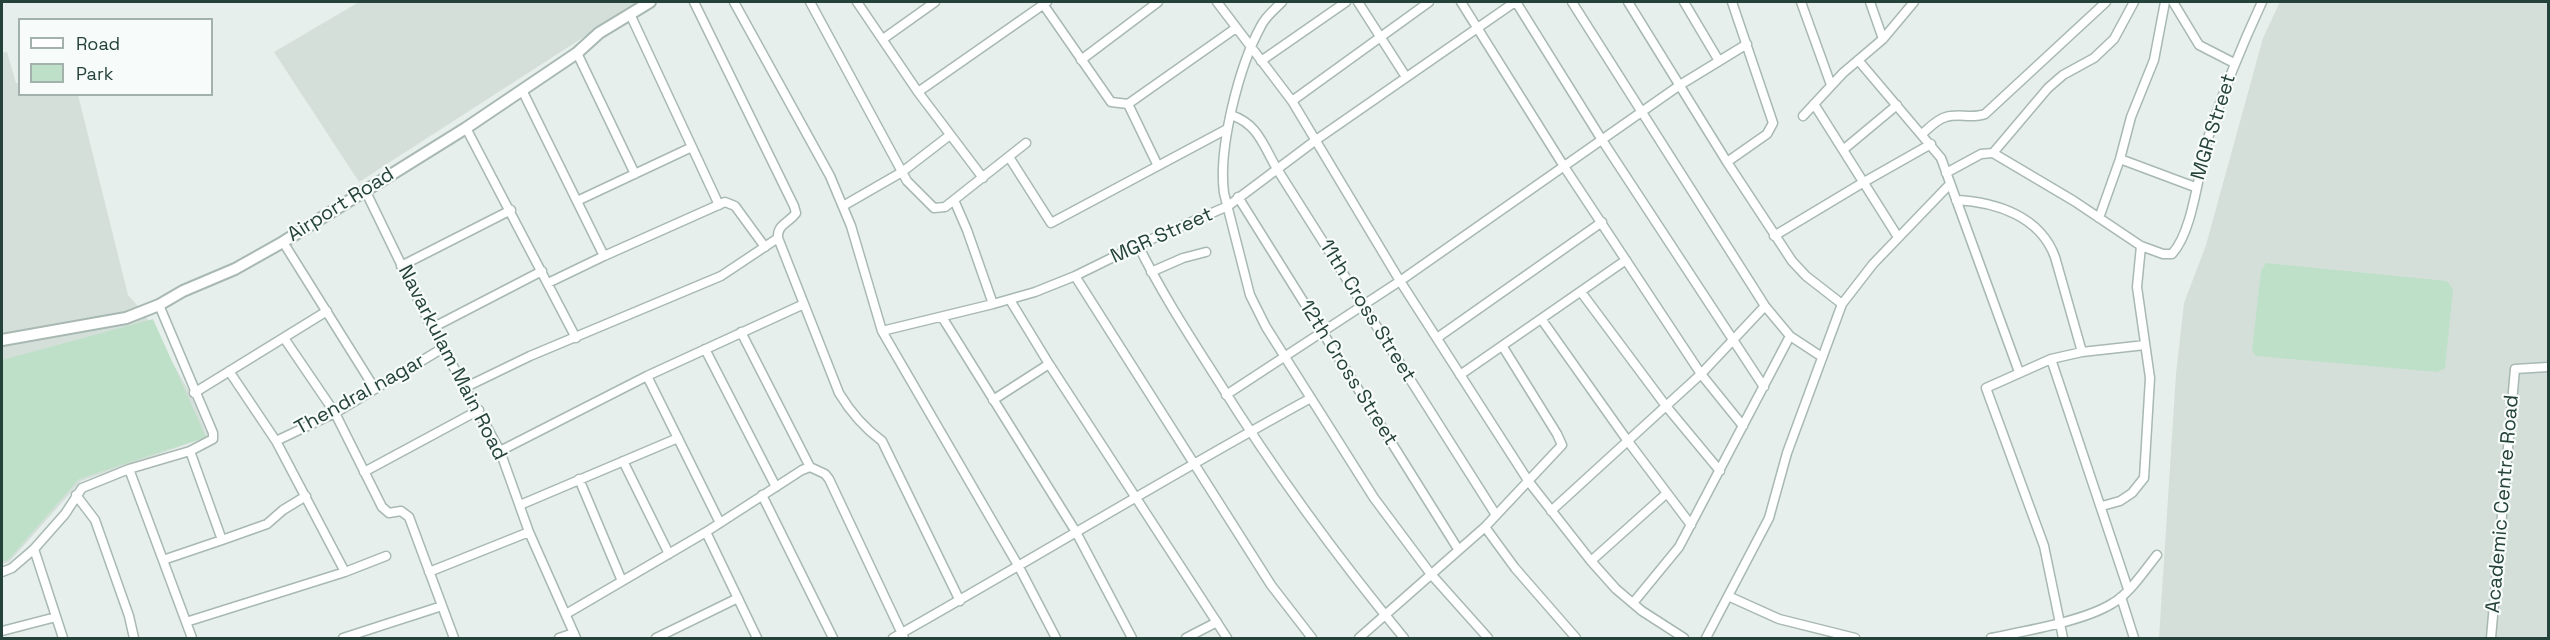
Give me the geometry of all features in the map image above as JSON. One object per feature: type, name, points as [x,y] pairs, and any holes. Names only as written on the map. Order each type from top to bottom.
[{"type":"street","name":"Airport Road","points":[[2,340],[126,318],[236,269],[466,128],[577,53],[599,33],[650,2]]},
{"type":"street","points":[[694,2],[794,206],[796,213],[792,219],[781,225],[777,231],[778,238],[838,393],[851,413],[882,441],[960,601]]},
{"type":"street","points":[[735,2],[830,176],[851,226],[882,331],[1019,567],[1056,639]]},
{"type":"street","points":[[810,2],[907,181],[934,208],[945,207],[1026,143]]},
{"type":"street","points":[[857,2],[918,92],[983,178]]},
{"type":"street","points":[[883,39],[935,2]]},
{"type":"street","points":[[1081,60],[1158,2]]},
{"type":"street","points":[[1217,2],[1292,101],[1400,281],[1529,482],[1591,561],[1633,603],[1679,637]]},
{"type":"street","name":"MGR Street","points":[[882,331],[1010,300],[1075,276],[1138,245],[1228,206],[1222,175],[1227,129],[1251,48],[1262,24],[1282,2]]},
{"type":"street","points":[[1261,61],[1346,2]]},
{"type":"street","points":[[1358,2],[1406,77]]},
{"type":"street","points":[[1292,101],[1429,2]]},
{"type":"street","points":[[1461,2],[1565,168],[1701,374],[1743,426]]},
{"type":"street","points":[[1488,639],[1430,573],[1374,498],[1284,357],[1250,295],[1228,206],[1316,140],[1516,2],[1602,140],[1764,387]]},
{"type":"street","points":[[1572,2],[1765,306],[1790,336],[1822,357]]},
{"type":"street","points":[[1628,2],[1774,236],[1806,276],[1842,304]]},
{"type":"street","points":[[1684,2],[1719,61]]},
{"type":"street","points":[[1727,162],[1767,134],[1773,123],[1732,2]]},
{"type":"street","points":[[1801,2],[1831,85]]},
{"type":"street","points":[[1870,2],[1883,39]]},
{"type":"street","points":[[1803,116],[1831,85],[1883,39],[1914,2]]},
{"type":"street","points":[[1922,134],[1940,119],[1949,116],[1974,118],[1985,114],[2106,2]]},
{"type":"street","points":[[1993,153],[2048,88],[2063,75],[2094,58],[2114,39],[2134,2]]},
{"type":"street","points":[[2099,218],[2120,159],[2131,117],[2154,60],[2165,2]]},
{"type":"street","points":[[2173,2],[2199,45],[2234,63]]},
{"type":"street","name":"MGR Street","points":[[2140,246],[2163,254],[2172,254],[2184,236],[2208,137],[2234,63],[2262,2]]},
{"type":"street","points":[[918,92],[1045,3],[1111,102],[1128,104],[1236,28]]},
{"type":"street","points":[[630,14],[719,205]]},
{"type":"street","points":[[1226,395],[1400,281],[1565,168],[1680,85],[1747,44]]},
{"type":"street","points":[[577,53],[635,174]]},
{"type":"street","points":[[1858,60],[1941,158],[2019,372]]},
{"type":"street","points":[[522,90],[604,256]]},
{"type":"street","points":[[1128,104],[1157,164]]},
{"type":"street","points":[[1814,104],[1899,237]]},
{"type":"street","points":[[1843,150],[1897,105]]},
{"type":"street","name":"11th Cross Street","points":[[1231,115],[1246,120],[1252,126],[1276,169],[1496,515]]},
{"type":"street","points":[[466,128],[511,210],[576,338]]},
{"type":"street","points":[[1009,157],[1051,223],[1157,164],[1227,129]]},
{"type":"street","points":[[843,206],[902,172],[950,135]]},
{"type":"street","points":[[1774,236],[1931,144]]},
{"type":"street","points":[[577,201],[692,147]]},
{"type":"street","points":[[1946,173],[1981,154],[1993,153],[2140,246],[2136,277],[2150,378],[2144,478],[2132,493],[2120,501],[2102,506]]},
{"type":"street","points":[[2120,159],[2195,186]]},
{"type":"street","points":[[1706,639],[1769,518],[1787,453],[1842,304],[1855,284],[1950,184]]},
{"type":"street","name":"Navarkulam Main Road","points":[[365,190],[432,328],[500,452],[529,532],[575,636]]},
{"type":"street","name":"12th Cross Street","points":[[1238,197],[1458,549]]},
{"type":"street","points":[[954,200],[993,304]]},
{"type":"street","points":[[1956,200],[1979,201],[2003,207],[2030,223],[2050,244],[2082,352]]},
{"type":"street","points":[[548,283],[725,202],[735,206],[765,247]]},
{"type":"street","points":[[401,266],[511,210]]},
{"type":"street","points":[[1437,338],[1602,222]]},
{"type":"street","points":[[466,387],[530,356],[721,276],[778,238]]},
{"type":"street","points":[[283,242],[375,389]]},
{"type":"street","points":[[1138,245],[1151,272],[1250,431],[1325,539],[1404,639]]},
{"type":"street","points":[[1151,272],[1183,258],[1206,252]]},
{"type":"street","points":[[1460,375],[1626,260]]},
{"type":"street","points":[[432,328],[542,271]]},
{"type":"street","points":[[1075,276],[1271,585],[1312,639]]},
{"type":"street","points":[[1581,292],[1666,406],[1720,471]]},
{"type":"street","points":[[1010,300],[1227,639]]},
{"type":"street","points":[[500,452],[647,376],[804,303]]},
{"type":"street","points":[[2,572],[12,568],[34,549],[65,514],[75,495],[82,488],[129,469],[190,451],[213,439],[213,434],[159,305]]},
{"type":"street","points":[[1551,511],[1701,374],[1765,306]]},
{"type":"street","points":[[194,393],[327,311]]},
{"type":"street","points":[[942,317],[1076,532],[1132,639]]},
{"type":"street","points":[[1542,320],[1691,525]]},
{"type":"street","points":[[741,332],[810,467],[825,474],[903,636]]},
{"type":"street","points":[[1633,603],[1679,548],[1790,336]]},
{"type":"street","points":[[284,338],[335,413],[382,507],[390,513],[402,511],[409,517],[454,639]]},
{"type":"street","points":[[2063,639],[2044,546],[1986,388],[2050,359],[2082,352],[2145,345]]},
{"type":"street","points":[[1359,639],[1430,573],[1485,527],[1562,445],[1503,347]]},
{"type":"street","name":"Thendral nagar","points":[[276,441],[335,413],[443,348]]},
{"type":"street","points":[[705,349],[776,487]]},
{"type":"street","points":[[2050,359],[2102,506],[2128,588]]},
{"type":"street","points":[[993,400],[1049,364]]},
{"type":"street","name":"Academic Centre Road","points":[[2491,639],[2515,369],[2548,367]]},
{"type":"street","points":[[229,371],[276,441],[345,572]]},
{"type":"street","points":[[647,376],[720,523]]},
{"type":"street","points":[[893,639],[903,636],[1194,462],[1311,398]]},
{"type":"street","points":[[364,472],[479,410]]},
{"type":"street","points":[[519,505],[678,438]]},
{"type":"street","points":[[190,451],[222,540]]},
{"type":"street","points":[[623,461],[669,554]]},
{"type":"street","points":[[566,614],[706,532],[810,467]]},
{"type":"street","points":[[129,469],[192,639]]},
{"type":"street","points":[[579,479],[622,581]]},
{"type":"street","points":[[1591,561],[1667,493]]},
{"type":"street","points":[[75,495],[95,520],[129,616],[134,639]]},
{"type":"street","points":[[762,495],[833,639]]},
{"type":"street","points":[[163,560],[267,524],[283,510],[306,496]]},
{"type":"street","points":[[1485,527],[1515,568],[1576,639]]},
{"type":"street","points":[[429,572],[529,532]]},
{"type":"street","points":[[706,532],[757,639]]},
{"type":"street","points":[[34,549],[63,639]]},
{"type":"street","points":[[1991,639],[2060,622],[2103,608],[2121,597],[2157,555]]},
{"type":"street","points":[[186,622],[345,572],[386,556]]},
{"type":"street","points":[[1728,596],[1779,619],[1856,639]]},
{"type":"street","points":[[2121,597],[2134,639]]},
{"type":"street","points":[[656,639],[738,598]]},
{"type":"street","points":[[343,639],[442,606]]},
{"type":"street","points":[[2,631],[56,617]]},
{"type":"street","points":[[1186,639],[1217,622]]},
{"type":"street","points":[[559,639],[575,636]]},
{"type":"shaded area","points":[[359,2],[638,2],[359,182],[274,52]]},
{"type":"shaded area","points":[[2280,2],[2548,2],[2548,638],[2159,638],[2176,374],[2184,303],[2206,245],[2263,38]]},
{"type":"shaded area","points":[[7,52],[16,83],[18,83],[18,96],[78,96],[128,295],[144,313],[190,393],[208,437],[81,481],[9,562],[2,564],[2,53]]},
{"type":"green space","points":[[2266,263],[2447,281],[2453,289],[2445,368],[2437,372],[2256,356],[2252,350],[2261,271]]},
{"type":"green space","points":[[153,319],[206,437],[79,479],[8,560],[2,562],[2,360]]}]
